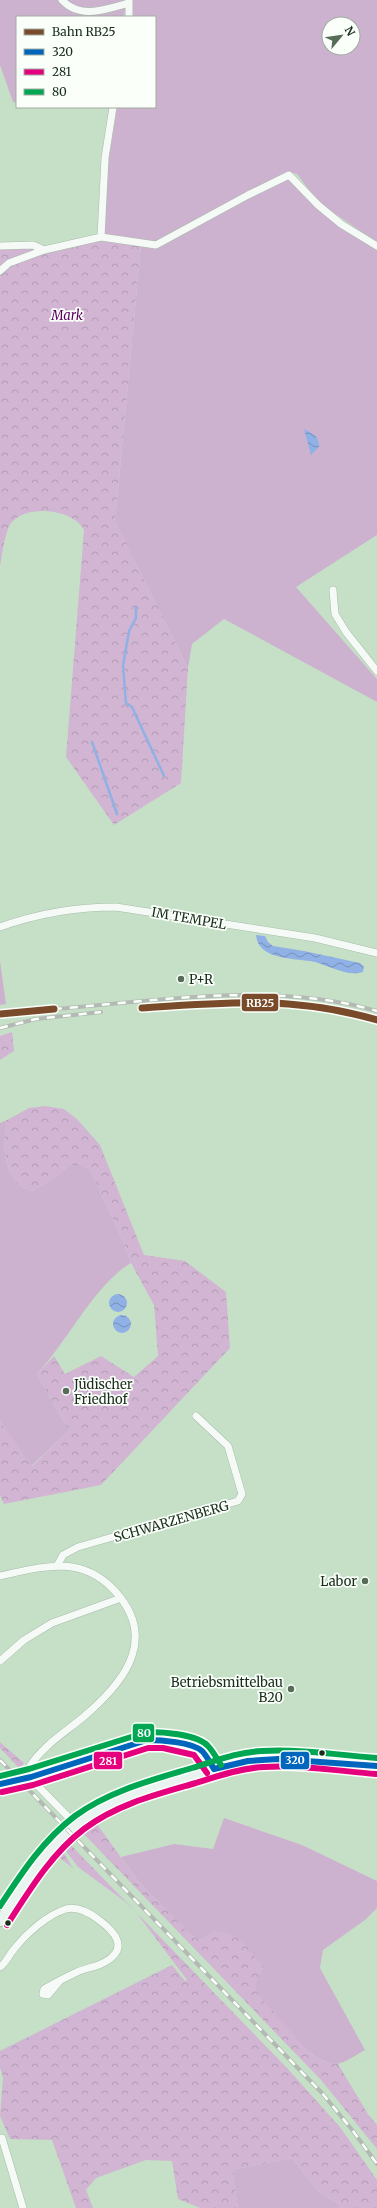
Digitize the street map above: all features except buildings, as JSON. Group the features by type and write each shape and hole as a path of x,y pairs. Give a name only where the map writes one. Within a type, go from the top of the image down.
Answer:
{"main road":[{"path":"0,1921 45,1857 76,1825 89,1815 118,1799 214,1769 248,1761 278,1759 377,1766"}],"street":[{"path":"62,0 70,7 83,12 129,2 129,16"},
{"path":"101,237 105,158 113,108"},
{"path":"0,271 9,263 44,250 101,237 156,245 248,195 289,175 318,205 340,224 377,246"},
{"path":"0,246 33,245 44,250"},
{"path":"333,590 335,614 346,632 377,671"},
{"name":"IM TEMPEL","path":"0,926 66,909 116,907 315,938 377,953"},
{"name":"SCHWARZENBERG","path":"58,1564 63,1555 78,1547 238,1501 242,1494 230,1450 225,1442 196,1416"},
{"path":"0,1576 58,1564 77,1568 93,1574 109,1585 121,1598 132,1618 136,1644 130,1663 101,1701 33,1760 30,1766 31,1777 76,1825"},
{"path":"0,1661 24,1640 52,1623 121,1598"},
{"path":"0,1784 31,1777 147,1740 155,1739 198,1748 203,1752 214,1769"},
{"path":"0,1967 15,1947 36,1927 60,1911 77,1909 93,1916 112,1929 117,1937 118,1947 111,1958 104,1963 77,1972 58,1982"},
{"path":"2,2138 22,2208"}],"shaded area":[{"path":"0,0 59,0 77,13 88,15 126,5 124,16 16,16 16,103 13,102 0,65"},
{"path":"65,0 127,0 100,9 78,9"},
{"path":"133,0 377,0 377,242 319,203 297,174 288,172 156,243 102,236 109,157 117,108 156,108 156,16 131,16"},
{"path":"288,177 341,228 377,250 377,535 296,587 377,679 377,702 224,619 192,644 188,668 115,521 141,245 157,247"},
{"path":"0,961 6,1004 0,1005"},
{"path":"7,1120 5,1136 6,1161 18,1184 32,1191 52,1180 70,1165 81,1165 90,1170 123,1241 131,1263 118,1272 93,1299 37,1374 69,1431 31,1466 0,1421 0,1123"},
{"path":"224,1818 302,1845 377,1881 377,1908 365,1920 323,1950 320,1968 365,2050 337,2064 326,2062 315,2057 284,2027 259,1996 255,1988 256,1979 214,1932 200,1940 191,1935 138,1881 121,1857 174,1844 213,1849"},
{"path":"292,2158 319,2192 336,2202 341,2208 238,2208 232,2170"}],"green space":[{"name":"Mark","path":"101,238 141,245 115,520 188,668 181,783 114,825 66,757 84,530 79,523 71,517 61,513 39,511 19,516 12,522 7,530 0,567 0,247 29,247 42,252"},
{"path":"12,1032 14,1051 0,1060 0,1036"},
{"path":"45,1106 64,1109 77,1119 100,1145 144,1255 185,1261 226,1292 230,1348 101,1485 4,1504 0,1495 0,1421 32,1466 69,1431 37,1374 54,1356 65,1374 101,1356 134,1377 158,1356 154,1305 131,1263 123,1241 90,1170 81,1165 70,1165 52,1180 32,1191 18,1184 9,1170 5,1154 7,1120 29,1108"},
{"path":"0,1742 24,1763 20,1769 0,1748"},
{"path":"94,1820 138,1881 191,1935 200,1940 214,1932 222,1932 236,1937 247,1947 262,1965 263,1969 256,1982 256,1989 259,1996 311,2054 324,2062 338,2064 368,2114 377,2125 377,2149 321,2080 80,1830"},
{"path":"68,1842 134,1911 123,1900 78,1867 63,1847"},
{"path":"61,1849 73,1868 56,1855"},
{"path":"137,1913 287,2068 340,2127 377,2180 377,2208 341,2208 336,2202 319,2192 292,2158 232,2170 238,2208 200,2208 178,2199 172,2161 146,2160 96,2178 86,2190 93,2208 76,2208 52,2140 10,2139 0,2116 3,2077 0,2068 0,2051 172,1965 185,1981 187,1980"}],"water":[{"path":"304,429 313,434 318,440 319,447 311,455"},
{"path":"256,935 265,936 268,942 273,946 360,963 364,967 363,972 345,972 315,962 289,959 271,954 264,950 258,943"},
{"path":"118,1294 124,1297 127,1303 124,1309 118,1312 112,1309 109,1303 112,1297"},
{"path":"122,1315 128,1318 131,1324 128,1330 122,1333 116,1330 113,1324 116,1318"}],"waterway":[{"path":"136,607 136,618 129,631 123,666 126,703 132,707 164,776"},
{"path":"92,742 117,814"}],"railway":[{"path":"54,1009 175,998 257,995 298,997 338,1002 377,1011"},
{"path":"0,1028 36,1019 101,1012"},
{"path":"0,1760 322,2093 353,2131 377,2164"}],"rail line":[{"name":"RB25","path":"142,1008 232,1003 289,1004 347,1012 377,1020"},
{"name":"RB25","path":"0,1014 54,1009"}],"transit line":[{"name":"80","path":"0,1776 29,1769 147,1732 170,1733 188,1736 203,1742 208,1746 221,1765"},
{"name":"320","path":"0,1784 31,1777 147,1740 160,1740 191,1745 204,1753 214,1769"},
{"name":"281","path":"2,1792 33,1785 148,1748 163,1748 194,1755 207,1773"},
{"name":"80","path":"0,1906 33,1858 63,1825 88,1807 131,1787 244,1753 262,1751 306,1752 377,1758"},
{"name":"320","path":"214,1769 248,1761 278,1759 377,1766"},
{"name":"281","path":"7,1925 41,1874 61,1850 84,1829 97,1820 124,1806 221,1775 255,1768 306,1768 376,1774"}],"place":[{"name":"P+R","path":"181,979"},
{"name":"Jüdischer Friedhof","path":"66,1391"},
{"name":"Labor","path":"365,1581"},
{"name":"Betriebsmittelbau B20","path":"291,1689"}]}
